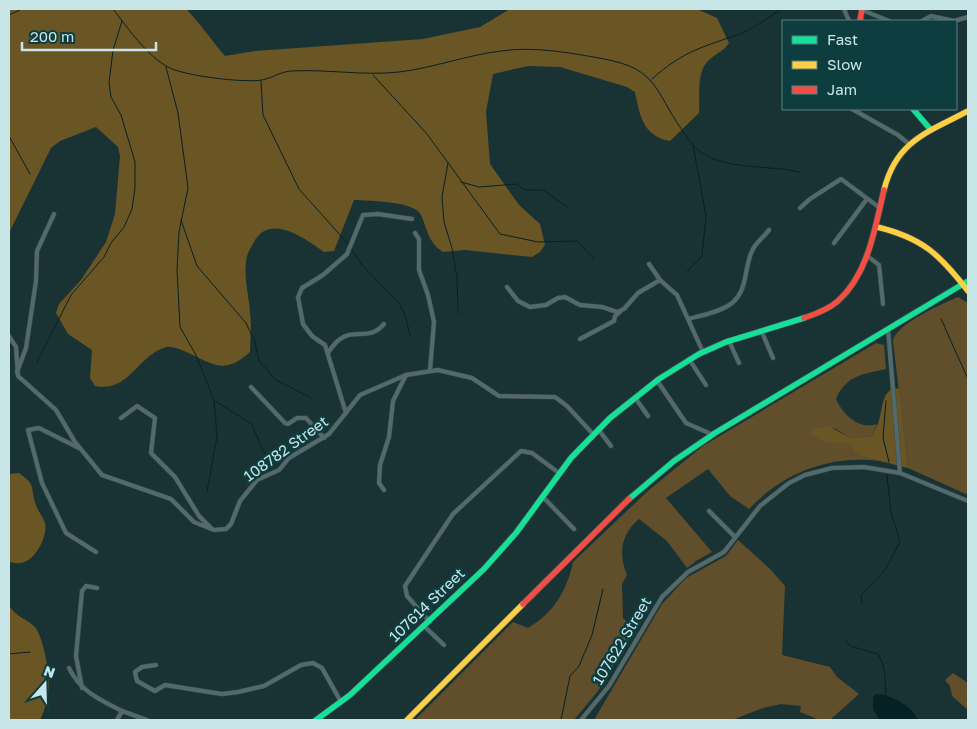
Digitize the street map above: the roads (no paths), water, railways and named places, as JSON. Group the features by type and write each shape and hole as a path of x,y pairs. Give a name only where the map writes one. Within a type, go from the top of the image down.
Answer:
{"street":[{"path":"862,9 887,20"},
{"path":"924,20 931,16 949,20"},
{"path":"854,110 898,135 909,144"},
{"path":"914,110 931,130"},
{"name":"107614 Street","path":"316,720 341,702 425,627 509,542 559,473 595,431 658,382 703,352 761,330 821,312 832,306 847,288 866,255 877,227 889,173 909,144 968,111"},
{"path":"800,208 839,180 845,181 880,208"},
{"path":"834,243 867,199"},
{"path":"17,372 26,348 36,281 37,252 54,214"},
{"path":"346,414 324,344 312,336 302,323 298,302 300,291 340,262 347,254 363,215 378,214 412,219"},
{"path":"877,227 908,234 926,243 966,283 968,291"},
{"path":"689,320 723,308 734,301 746,281 745,270 752,249 769,230"},
{"path":"415,234 419,239 419,270 428,295 434,322 430,370"},
{"path":"866,255 879,265 883,304"},
{"path":"650,264 660,280 677,295 703,352"},
{"path":"580,339 614,322 615,316 638,293 660,280"},
{"path":"407,720 636,492 672,462 711,434 966,283"},
{"path":"507,287 518,301 530,307 546,305 558,298 565,297 580,305 602,307 617,312 622,311"},
{"path":"328,353 340,338 350,334 376,332 384,324"},
{"path":"888,329 900,473"},
{"path":"761,330 773,358"},
{"path":"9,336 16,347 17,372 23,381 56,410 80,449 104,476 171,499 194,522 214,530"},
{"path":"729,341 739,363"},
{"path":"9,346 16,347"},
{"path":"689,360 706,385"},
{"name":"108782 Street","path":"214,530 226,529 231,524 240,501 257,480 279,470 289,458 324,438 366,392 406,375 430,370 472,378 499,396 555,397 595,431"},
{"path":"384,490 379,483 380,465 389,437 393,401 406,375"},
{"path":"658,382 686,423 711,434"},
{"path":"252,387 284,423 288,424 297,418 306,418 324,438"},
{"path":"636,399 648,416"},
{"path":"121,418 137,406 155,418 151,453 175,477 199,516 214,530"},
{"path":"80,449 39,428 28,430 42,483 66,533 96,552"},
{"path":"595,431 612,446"},
{"path":"430,622 407,596 405,586 453,514 521,451 532,452 559,473"},
{"name":"107622 Street","path":"581,720 609,686 662,597 688,572 724,552 769,497 805,475 832,468 854,466 900,473 968,501"},
{"path":"542,496 574,529"},
{"path":"709,511 735,537"},
{"path":"82,688 76,656 82,591 86,586 97,588"},
{"path":"425,627 444,645"},
{"path":"156,665 142,667 135,672 137,681 155,691 166,685 222,694 264,686 301,665 313,663 322,668 341,702"},
{"path":"69,668 75,680 82,688 122,711 147,720"},
{"path":"117,720 122,711"}],"water":[{"path":"876,694 888,696 901,702 911,710 918,720 879,720 873,709 873,697"}],"waterway":[{"path":"9,15 22,9"},
{"path":"113,9 145,49 168,67 200,76 229,80 262,80 292,71 399,72 476,55 527,49 553,51 622,63 645,75 653,83 688,139 702,153 736,165 799,172"},
{"path":"652,79 663,69 685,55 747,31 782,9"},
{"path":"37,362 71,295 104,257 111,243 124,227 132,209 135,188 135,162 121,115 111,97 109,83 113,50 122,21"},
{"path":"166,67 178,113 188,188 179,232 177,270 180,327 196,355 214,400 217,436 207,492"},
{"path":"373,75 427,134 500,234 538,242 577,241 594,259"},
{"path":"261,81 263,115 299,189 349,245"},
{"path":"9,136 30,174"},
{"path":"687,272 702,256 706,216 693,145"},
{"path":"448,163 442,197 444,222 452,248 457,278 458,313"},
{"path":"461,182 479,187 517,184 525,190 543,190 567,207"},
{"path":"181,220 197,266 246,323 255,342 259,361 276,380 311,398"},
{"path":"351,248 362,265 399,303 405,315 410,335"},
{"path":"941,319 945,327"},
{"path":"945,328 968,379"},
{"path":"215,401 252,424 262,449 271,462"},
{"path":"886,401 883,438 889,462"},
{"path":"862,603 861,595 885,570 900,542 891,512 887,475"},
{"path":"561,720 570,676 579,666 592,635 603,589"},
{"path":"845,639 850,646 878,654 884,669 886,696"},
{"path":"9,654 30,652"}]}
